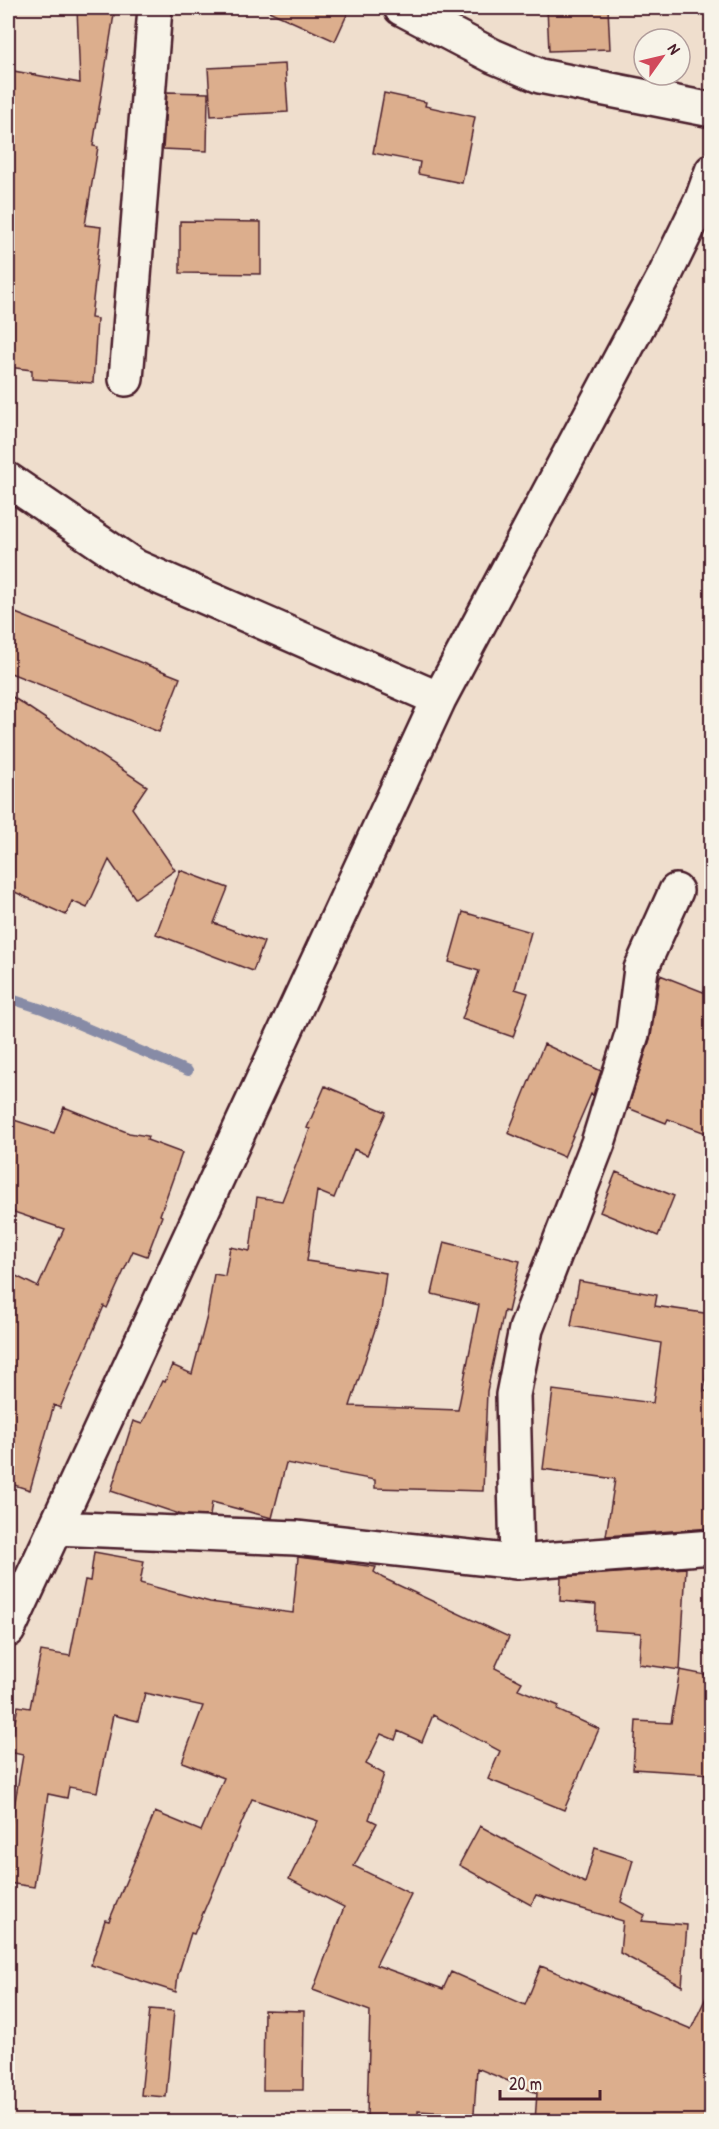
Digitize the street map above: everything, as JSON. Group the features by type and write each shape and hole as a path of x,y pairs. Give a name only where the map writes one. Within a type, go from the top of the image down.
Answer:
{"street":[{"path":"126,379 155,8"},
{"path":"401,8 493,56 540,76 711,110"},
{"path":"8,1630 439,699 664,277 702,199 711,171"},
{"path":"8,480 136,567 439,699"},
{"path":"516,1562 513,1395 526,1329 598,1143 633,1031 641,969 676,891"},
{"path":"55,1528 296,1538 516,1562 711,1547"}],"building":[{"path":"77,8 115,8 93,146 98,147 85,225 101,227 91,318 97,319 93,383 32,379 32,370 8,367 8,70 80,83"},
{"path":"262,8 350,8 335,41"},
{"path":"547,8 608,8 610,49 549,51"},
{"path":"285,64 288,112 211,116 208,68"},
{"path":"167,92 208,93 207,151 163,149"},
{"path":"384,93 426,102 425,106 475,117 462,183 418,174 420,162 373,153"},
{"path":"180,221 261,222 261,274 180,273"},
{"path":"8,610 180,678 159,732 8,672"},
{"path":"8,694 147,786 132,808 175,870 135,898 109,860 87,908 72,901 66,915 8,889"},
{"path":"180,870 228,888 214,923 264,942 253,971 156,934"},
{"path":"463,912 531,932 515,989 528,993 513,1037 462,1019 479,971 449,962"},
{"path":"660,975 711,995 711,1135 668,1119 666,1123 628,1108 651,1036"},
{"path":"544,1044 601,1071 593,1095 591,1094 564,1157 508,1133"},
{"path":"325,1086 386,1112 367,1155 354,1149 334,1198 317,1191 307,1261 386,1273 381,1311 350,1406 458,1410 479,1305 432,1294 444,1242 520,1261 508,1312 504,1311 487,1391 483,1491 375,1488 375,1480 286,1463 272,1518 212,1502 210,1516 182,1515 111,1491 133,1421 142,1424 172,1365 192,1374 207,1316 214,1274 225,1276 230,1247 250,1251 257,1197 282,1201 310,1129 307,1128"},
{"path":"64,1107 129,1133 148,1136 147,1140 182,1153 147,1256 133,1251 107,1308 104,1306 60,1408 54,1405 30,1490 8,1483 8,1272 38,1287 64,1229 8,1210 8,1118 54,1133"},
{"path":"616,1172 674,1196 658,1236 600,1212"},
{"path":"579,1281 657,1295 655,1306 711,1314 711,1335 704,1391 711,1392 711,1528 606,1536 615,1479 543,1469 553,1390 653,1403 661,1343 571,1326"},
{"path":"94,1552 144,1561 140,1583 210,1602 293,1613 298,1557 376,1567 374,1572 383,1578 509,1637 495,1668 522,1682 518,1689 559,1706 557,1710 599,1729 564,1810 488,1779 500,1751 433,1715 422,1742 398,1731 395,1740 381,1734 366,1764 384,1774 369,1819 377,1823 354,1866 411,1894 376,1965 443,1989 451,1972 525,2005 541,1966 691,2029 711,1987 709,2079 711,2080 711,2121 535,2121 537,2093 477,2068 474,2114 418,2111 418,2118 367,2116 370,2011 313,1990 344,1907 289,1879 318,1821 252,1799 194,1934 191,1933 178,1975 176,1992 91,1965 105,1920 109,1921 155,1812 201,1831 224,1778 182,1762 203,1706 145,1693 138,1721 113,1715 97,1792 69,1787 67,1798 48,1794 34,1887 8,1883 8,1831 10,1831 23,1755 9,1752 18,1706 30,1708 41,1651 70,1656 85,1580 90,1581"},
{"path":"686,1568 680,1670 639,1664 641,1633 595,1630 596,1604 560,1601 561,1577"},
{"path":"680,1670 711,1676 711,1774 633,1769 636,1721 671,1723"},
{"path":"480,1826 585,1883 595,1848 633,1860 621,1902 645,1915 642,1921 687,1925 682,1986 620,1953 623,1921 536,1895 531,1905 459,1865"},
{"path":"150,2009 174,2011 166,2097 141,2095"},
{"path":"264,2010 304,2011 303,2090 263,2090"}],"waterway":[{"path":"8,998 42,1009 188,1071"}]}
